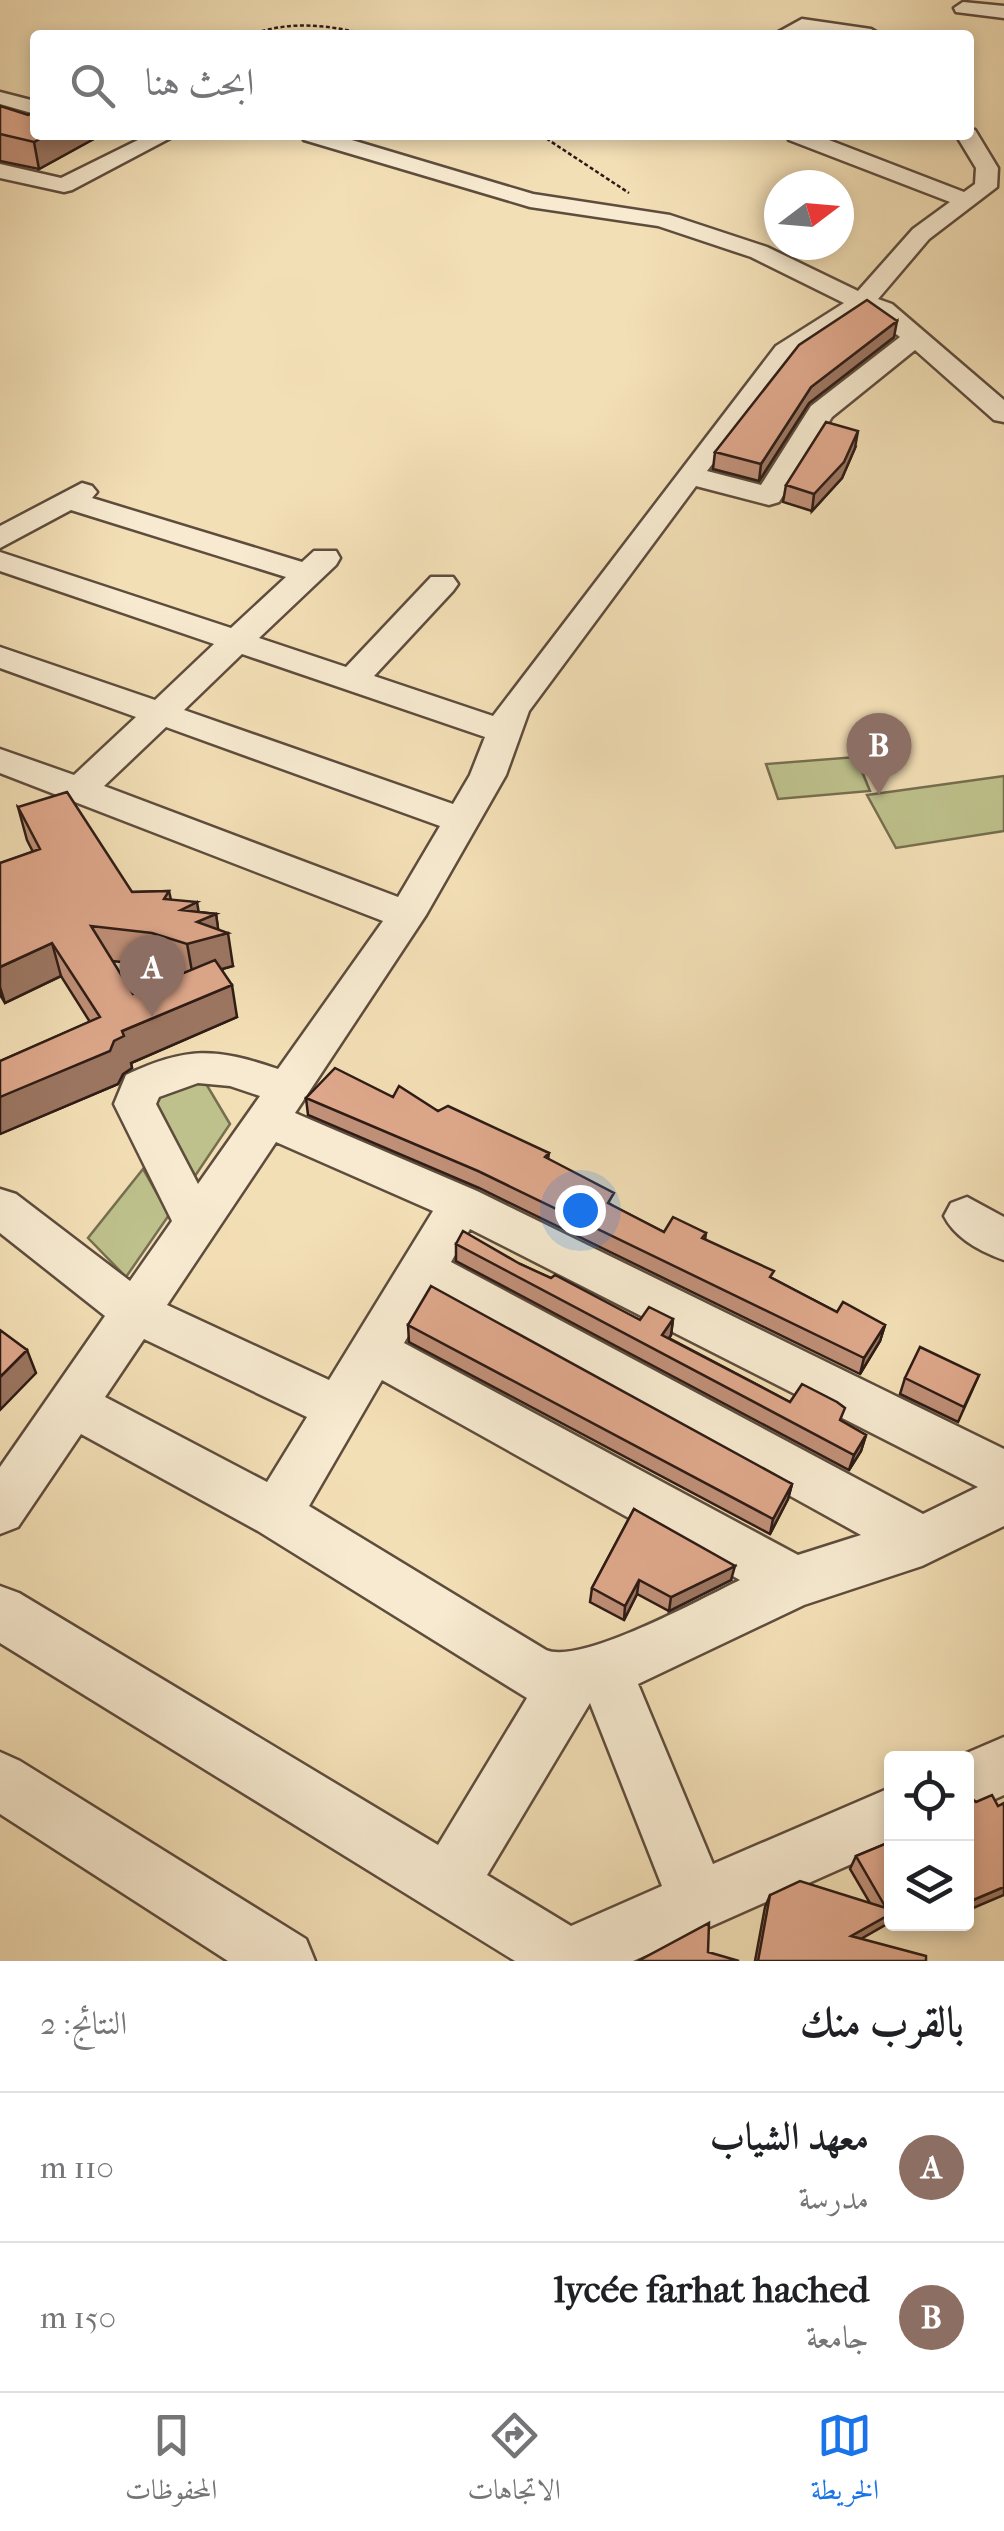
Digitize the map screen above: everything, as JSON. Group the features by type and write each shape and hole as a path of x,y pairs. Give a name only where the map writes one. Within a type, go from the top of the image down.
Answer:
{"street":[{"path":"962,11 1004,12"},
{"path":"793,30 802,26 832,30"},
{"path":"0,98 30,107"},
{"path":"0,170 53,186 64,185 154,140"},
{"path":"329,140 530,200 662,220 759,252 883,309 1004,414"},
{"path":"810,140 967,201"},
{"path":"0,1510 407,916 488,775 512,710 786,352 861,302 921,234 986,187 987,168 970,140"},
{"path":"689,475 769,496 821,412 916,337"},
{"path":"0,540 75,496 317,566 79,790"},
{"path":"0,561 502,731"},
{"path":"352,680 442,584"},
{"path":"0,657 462,820"},
{"path":"0,760 407,916"},
{"path":"196,1223 136,1104 141,1087 167,1073 192,1065 214,1064 276,1104 461,1204 1004,1474"},
{"path":"276,1514 461,1204"},
{"path":"0,1208 136,1312 339,1408"},
{"path":"967,1216 1004,1241"},
{"path":"422,1269 922,1541"},
{"path":"373,1351 795,1582"},
{"path":"74,1405 276,1514 549,1680 587,1677 795,1582 922,1541 1004,1500"},
{"path":"0,1612 564,1960 884,1819"},
{"path":"448,1885 587,1677"},
{"path":"587,1677 698,1900"},
{"path":"974,1779 1004,1766"},
{"path":"0,1781 284,1961"}],"path":[{"path":"263,30 303,21 346,30"},
{"path":"549,140 604,174 662,220"}],"green space":[{"path":"856,757 870,791 778,799 766,764"},
{"path":"1004,776 1004,831 896,848 867,795"},
{"path":"202,1077 230,1124 191,1182 152,1099"},
{"path":"143,1169 169,1215 126,1277 88,1238"}],"building":[{"path":"0,106 30,114 30,140 38,140 34,142 0,134"},
{"path":"867,300 897,321 811,387 761,464 715,452 799,345"},
{"path":"826,422 858,431 844,462 814,494 786,485"},
{"path":"67,792 132,892 169,891 164,899 197,902 181,910 216,914 197,922 228,933 187,944 152,933 91,926 133,994 215,960 232,985 122,1031 124,1036 114,1041 110,1051 0,1097 0,1061 100,1017 52,943 0,967 0,863 40,849 18,807"},
{"path":"335,1068 393,1097 399,1086 438,1111 448,1106 549,1153 545,1157 614,1193 608,1203 664,1232 673,1217 706,1233 702,1238 774,1271 770,1277 837,1312 843,1302 885,1325 864,1358 478,1171 306,1098"},
{"path":"463,1231 520,1264 551,1278 555,1275 640,1320 649,1307 673,1319 662,1335 790,1402 802,1384 845,1408 840,1420 866,1435 854,1455 456,1244"},
{"path":"431,1286 792,1484 773,1519 408,1325"},
{"path":"0,1330 27,1350 0,1377"},
{"path":"920,1347 979,1375 964,1407 905,1378"},
{"path":"634,1509 735,1566 671,1597 639,1580 625,1606 592,1588"},
{"path":"992,1795 998,1806 1004,1803 1004,1887 974,1900 974,1800"},
{"path":"884,1844 884,1905 856,1856"},
{"path":"800,1881 884,1907 884,1917 851,1936 926,1956 926,1961 758,1961 770,1895"},
{"path":"709,1923 708,1952 739,1961 638,1961"}],"place":[{"name":"lycée farhat hached","path":"879,795"},
{"name":"معهد الشياب","path":"152,1017"}]}
